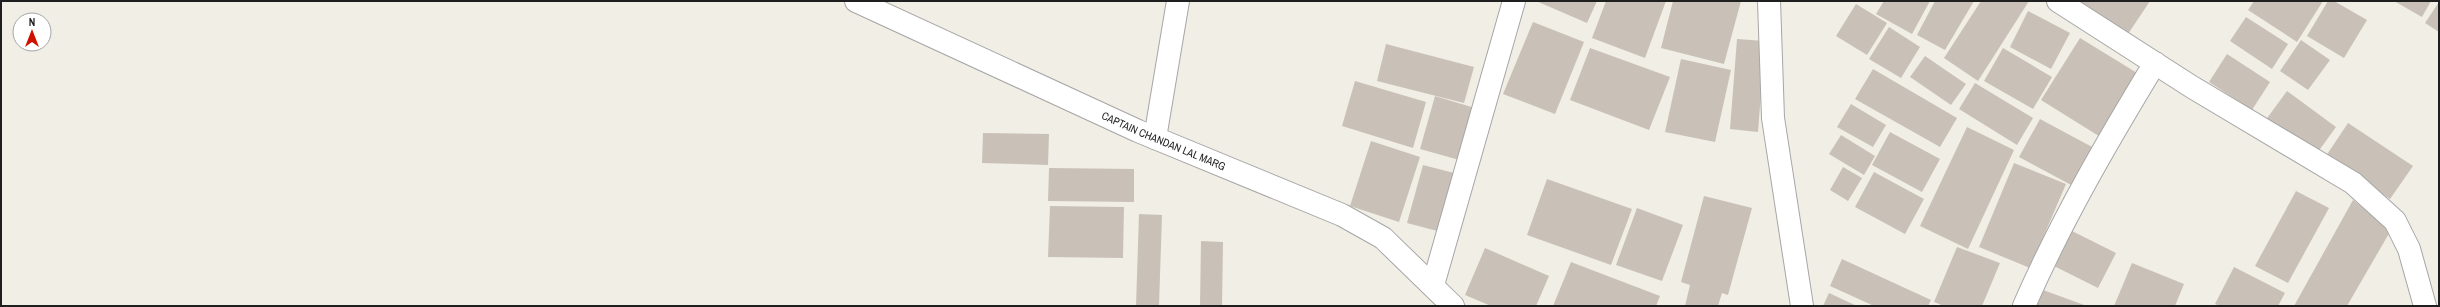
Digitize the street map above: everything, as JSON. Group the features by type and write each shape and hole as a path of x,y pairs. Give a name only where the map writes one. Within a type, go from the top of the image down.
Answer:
{"street":[{"name":"CAPTAIN CHANDAN LAL MARG","path":"856,1 1155,138 1342,215 1383,238 1453,306"},
{"path":"1155,138 1178,1"},
{"path":"1433,285 1514,1"},
{"path":"1769,1 1773,118 1802,306"},
{"path":"2058,1 2155,63 2353,183 2395,221 2409,248 2425,306"},
{"path":"2024,306 2058,233 2103,150 2155,63"}],"building":[{"path":"1536,1 1597,1 1587,23"},
{"path":"1606,1 1666,1 1645,58 1592,38"},
{"path":"1673,1 1741,1 1724,64 1661,48"},
{"path":"1884,1 1930,1 1912,34 1876,14"},
{"path":"1935,1 1974,1 1945,50 1917,35"},
{"path":"1981,1 2029,1 1978,81 1944,58"},
{"path":"2077,1 2150,1 2128,34"},
{"path":"2254,1 2323,1 2297,42 2248,10"},
{"path":"2328,1 2334,1 2367,20 2344,58 2307,36"},
{"path":"2394,1 2431,1 2422,17"},
{"path":"2439,2 2439,32 2425,23"},
{"path":"1856,4 1887,23 1867,55 1836,36"},
{"path":"2028,11 2070,33 2051,69 2010,47"},
{"path":"2246,17 2288,44 2272,69 2230,41"},
{"path":"1533,22 1584,42 1555,114 1503,94"},
{"path":"1889,27 1920,47 1901,78 1869,59"},
{"path":"2080,38 2142,76 2102,138 2041,100"},
{"path":"1737,39 1765,41 1758,132 1730,129"},
{"path":"2301,40 2330,60 2308,90 2280,71"},
{"path":"1386,44 1474,67 1464,103 1377,81"},
{"path":"1590,48 1670,77 1649,130 1570,100"},
{"path":"2003,48 2052,77 2033,109 1984,81"},
{"path":"2227,54 2270,82 2252,110 2209,82"},
{"path":"1925,56 1966,84 1951,105 1910,77"},
{"path":"1681,59 1731,70 1715,142 1665,132"},
{"path":"1873,69 1957,118 1940,147 1855,99"},
{"path":"1355,81 1426,102 1413,148 1342,126"},
{"path":"1975,83 2033,118 2017,145 1959,109"},
{"path":"2287,91 2336,127 2315,156 2265,121"},
{"path":"1435,96 1478,109 1463,161 1420,149"},
{"path":"1851,104 1886,125 1873,147 1837,127"},
{"path":"2040,119 2094,148 2073,186 2019,157"},
{"path":"2348,123 2413,166 2390,199 2326,156"},
{"path":"1967,127 2014,150 1968,249 1920,226"},
{"path":"1890,132 1940,159 1922,192 1872,165"},
{"path":"983,133 1049,134 1048,165 982,163"},
{"path":"1841,135 1875,156 1864,175 1829,154"},
{"path":"1371,141 1420,157 1399,222 1350,206"},
{"path":"2014,163 2066,184 2030,268 1979,247"},
{"path":"1423,165 1458,174 1441,232 1407,223"},
{"path":"1843,167 1862,178 1848,201 1830,190"},
{"path":"1049,168 1134,169 1134,202 1048,201"},
{"path":"1874,172 1924,199 1905,234 1855,207"},
{"path":"1547,179 1632,209 1611,265 1527,235"},
{"path":"2296,191 2329,208 2288,283 2255,266"},
{"path":"1704,196 1752,208 1728,295 1722,293 1718,306 1685,306 1690,285 1681,282"},
{"path":"2353,200 2391,230 2347,306 2294,306"},
{"path":"1050,206 1124,207 1123,258 1048,257"},
{"path":"1637,208 1683,225 1662,281 1616,265"},
{"path":"1139,214 1162,215 1159,306 1136,306"},
{"path":"2068,229 2116,253 2098,288 2050,264"},
{"path":"1201,241 1223,242 1222,306 1200,306"},
{"path":"1957,247 2000,263 1982,306 1944,306 1934,302"},
{"path":"1485,248 1549,276 1536,306 1491,306 1465,295"},
{"path":"1842,259 1931,300 1928,306 1874,306 1830,286"},
{"path":"1571,262 1660,296 1656,306 1553,306"},
{"path":"2132,263 2184,284 2175,306 2114,306"},
{"path":"2234,267 2285,293 2278,306 2220,306 2215,304"},
{"path":"2043,290 2087,306 2037,306"},
{"path":"1829,293 1857,306 1823,306"}]}
